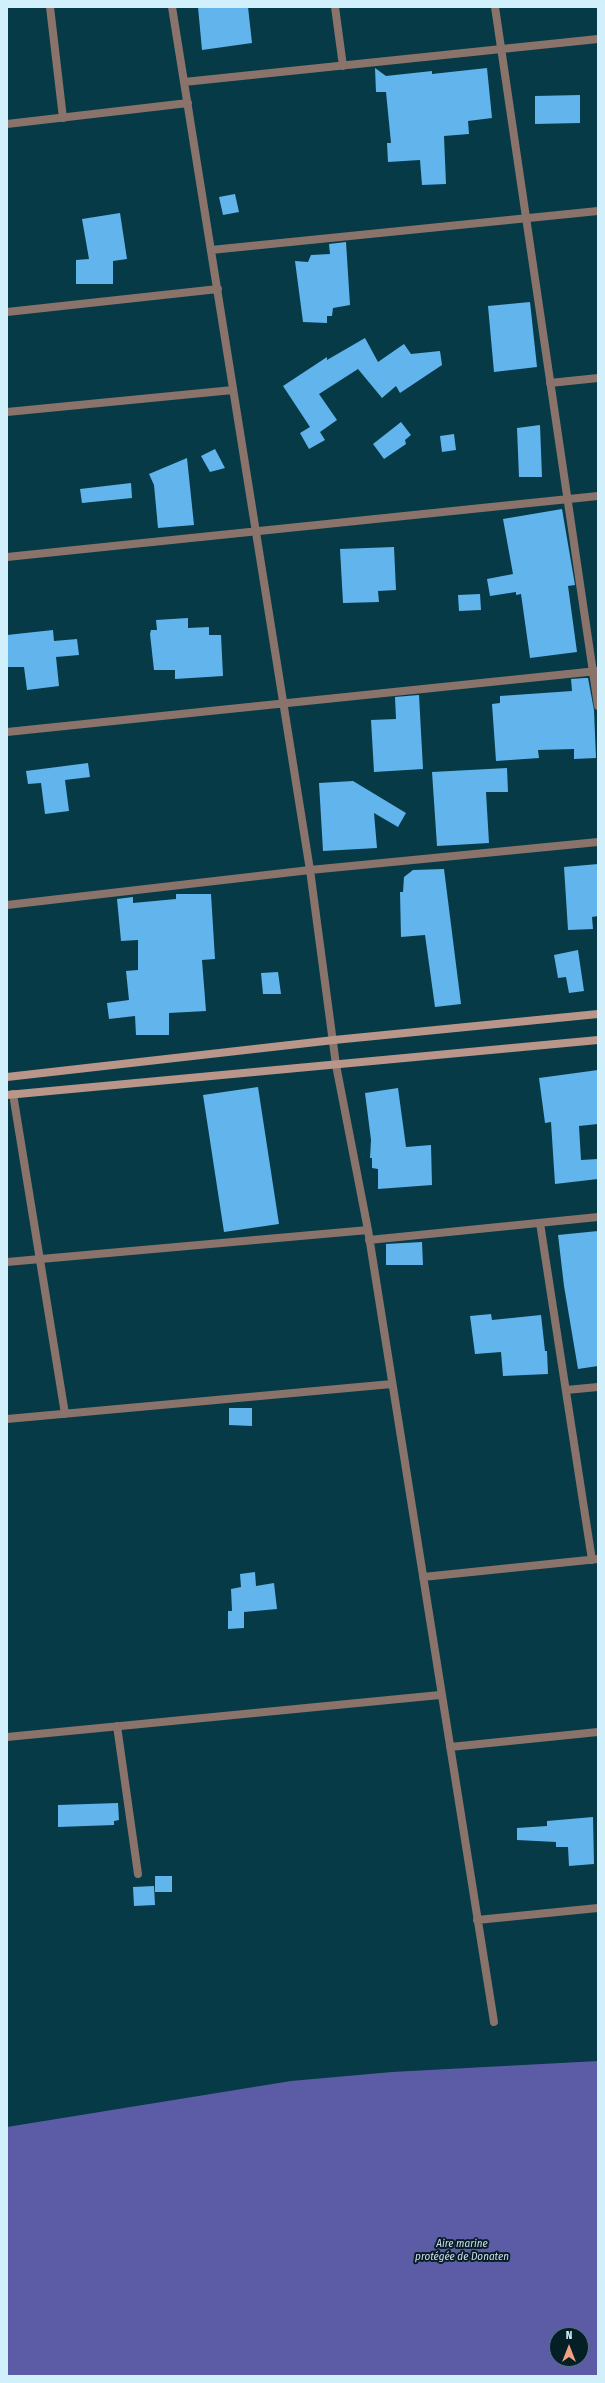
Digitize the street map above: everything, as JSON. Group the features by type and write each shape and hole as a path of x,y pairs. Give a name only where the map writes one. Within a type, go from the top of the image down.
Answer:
{"street":[{"path":"50,7 64,118"},
{"path":"172,7 310,870 334,1040 336,1065 368,1230 423,1577 440,1695 450,1747 494,2022"},
{"path":"335,7 343,66"},
{"path":"495,7 550,383 595,671 598,706"},
{"path":"184,82 598,39"},
{"path":"7,124 188,103"},
{"path":"211,250 598,211"},
{"path":"7,312 218,289"},
{"path":"550,383 598,378"},
{"path":"7,412 233,390"},
{"path":"7,557 256,530 598,496"},
{"path":"7,732 595,671"},
{"path":"7,905 310,870 598,842"},
{"path":"7,1077 334,1040 598,1014"},
{"path":"65,1414 40,1260 10,1094 598,1040"},
{"path":"369,1240 598,1217"},
{"path":"423,1577 595,1560 566,1390 540,1223"},
{"path":"7,1262 368,1230"},
{"path":"7,1419 392,1384"},
{"path":"566,1390 598,1387"},
{"path":"7,1737 440,1695"},
{"path":"117,1726 138,1874"},
{"path":"450,1747 598,1732"},
{"path":"477,1920 598,1908"}],"water":[{"name":"Aire marine protégée de Donaten","path":"598,2061 598,2376 7,2376 7,2127 291,2081 392,2072"}],"building":[{"path":"198,7 248,7 252,43 202,50"},
{"path":"375,68 386,76 432,71 432,74 487,68 492,118 468,121 469,134 444,136 446,184 422,185 420,160 388,162 387,143 391,143 386,92 376,92"},
{"path":"580,95 580,123 535,124 535,96"},
{"path":"235,194 239,212 223,215 219,197"},
{"path":"120,213 127,259 113,261 113,284 76,284 76,260 89,259 82,219"},
{"path":"346,242 350,305 333,308 332,316 327,316 327,323 303,322 295,261 308,262 311,255 330,254 329,244"},
{"path":"530,302 537,367 494,372 488,306"},
{"path":"365,338 378,362 404,344 411,354 440,351 442,365 400,393 396,386 382,398 358,369 319,394 337,420 320,432 325,440 309,449 300,433 310,427 283,386 327,357 327,360"},
{"path":"401,422 411,435 405,440 406,444 384,459 373,444"},
{"path":"540,425 542,477 519,477 517,428"},
{"path":"454,434 456,450 442,452 440,436"},
{"path":"215,449 225,468 210,472 201,456"},
{"path":"187,458 194,525 158,528 154,485 149,474"},
{"path":"131,483 132,498 82,503 80,489"},
{"path":"562,509 575,585 568,586 577,652 530,658 521,594 516,595 516,592 490,596 487,579 513,574 503,519"},
{"path":"394,547 396,590 378,591 379,602 343,603 340,549"},
{"path":"480,594 481,610 459,611 458,595"},
{"path":"188,618 188,628 209,627 209,635 221,635 223,676 175,679 175,670 154,670 150,634 151,630 157,630 156,620"},
{"path":"53,630 54,641 77,639 79,655 56,657 59,686 27,690 24,667 7,667 7,635"},
{"path":"588,678 594,710 596,758 574,759 574,749 538,750 539,758 496,761 492,704 500,703 500,696 572,691 571,679"},
{"path":"419,695 423,769 374,772 371,720 396,719 395,697"},
{"path":"88,763 90,777 65,780 69,811 45,814 41,783 28,784 26,771"},
{"path":"507,768 508,792 486,792 489,843 437,846 432,772"},
{"path":"353,781 406,813 398,827 374,813 377,848 323,851 319,783"},
{"path":"598,864 598,916 592,917 593,929 568,930 564,867"},
{"path":"444,869 461,1004 435,1007 425,935 401,937 400,892 403,892 404,877 413,870"},
{"path":"176,894 211,894 215,959 202,960 206,1011 169,1013 169,1035 136,1035 135,1016 109,1019 107,1003 129,1000 126,971 138,970 138,940 121,941 117,899 133,897 133,903 176,899"},
{"path":"578,950 584,991 569,993 566,977 558,978 554,955"},
{"path":"278,972 281,994 263,994 261,973"},
{"path":"598,1070 598,1124 579,1126 581,1160 598,1159 598,1179 555,1184 551,1122 545,1123 539,1078"},
{"path":"258,1087 279,1224 224,1232 203,1095"},
{"path":"398,1088 406,1147 431,1145 432,1185 378,1189 378,1169 372,1168 372,1158 370,1158 371,1140 365,1093"},
{"path":"598,1231 598,1366 578,1369 564,1286 558,1235"},
{"path":"422,1242 423,1265 386,1265 386,1244"},
{"path":"491,1314 492,1320 541,1315 545,1351 547,1351 548,1374 503,1376 501,1352 475,1354 470,1316"},
{"path":"229,1408 252,1408 252,1426 229,1425"},
{"path":"255,1572 256,1586 274,1583 277,1609 244,1612 244,1628 228,1629 228,1611 232,1611 231,1589 241,1587 240,1574"},
{"path":"118,1803 119,1820 114,1821 114,1825 58,1827 58,1805"},
{"path":"593,1817 594,1864 569,1866 568,1847 556,1847 556,1842 517,1840 517,1828 547,1826 547,1821"},
{"path":"155,1876 172,1876 172,1892 155,1892"},
{"path":"154,1886 155,1905 134,1906 133,1887"}]}
